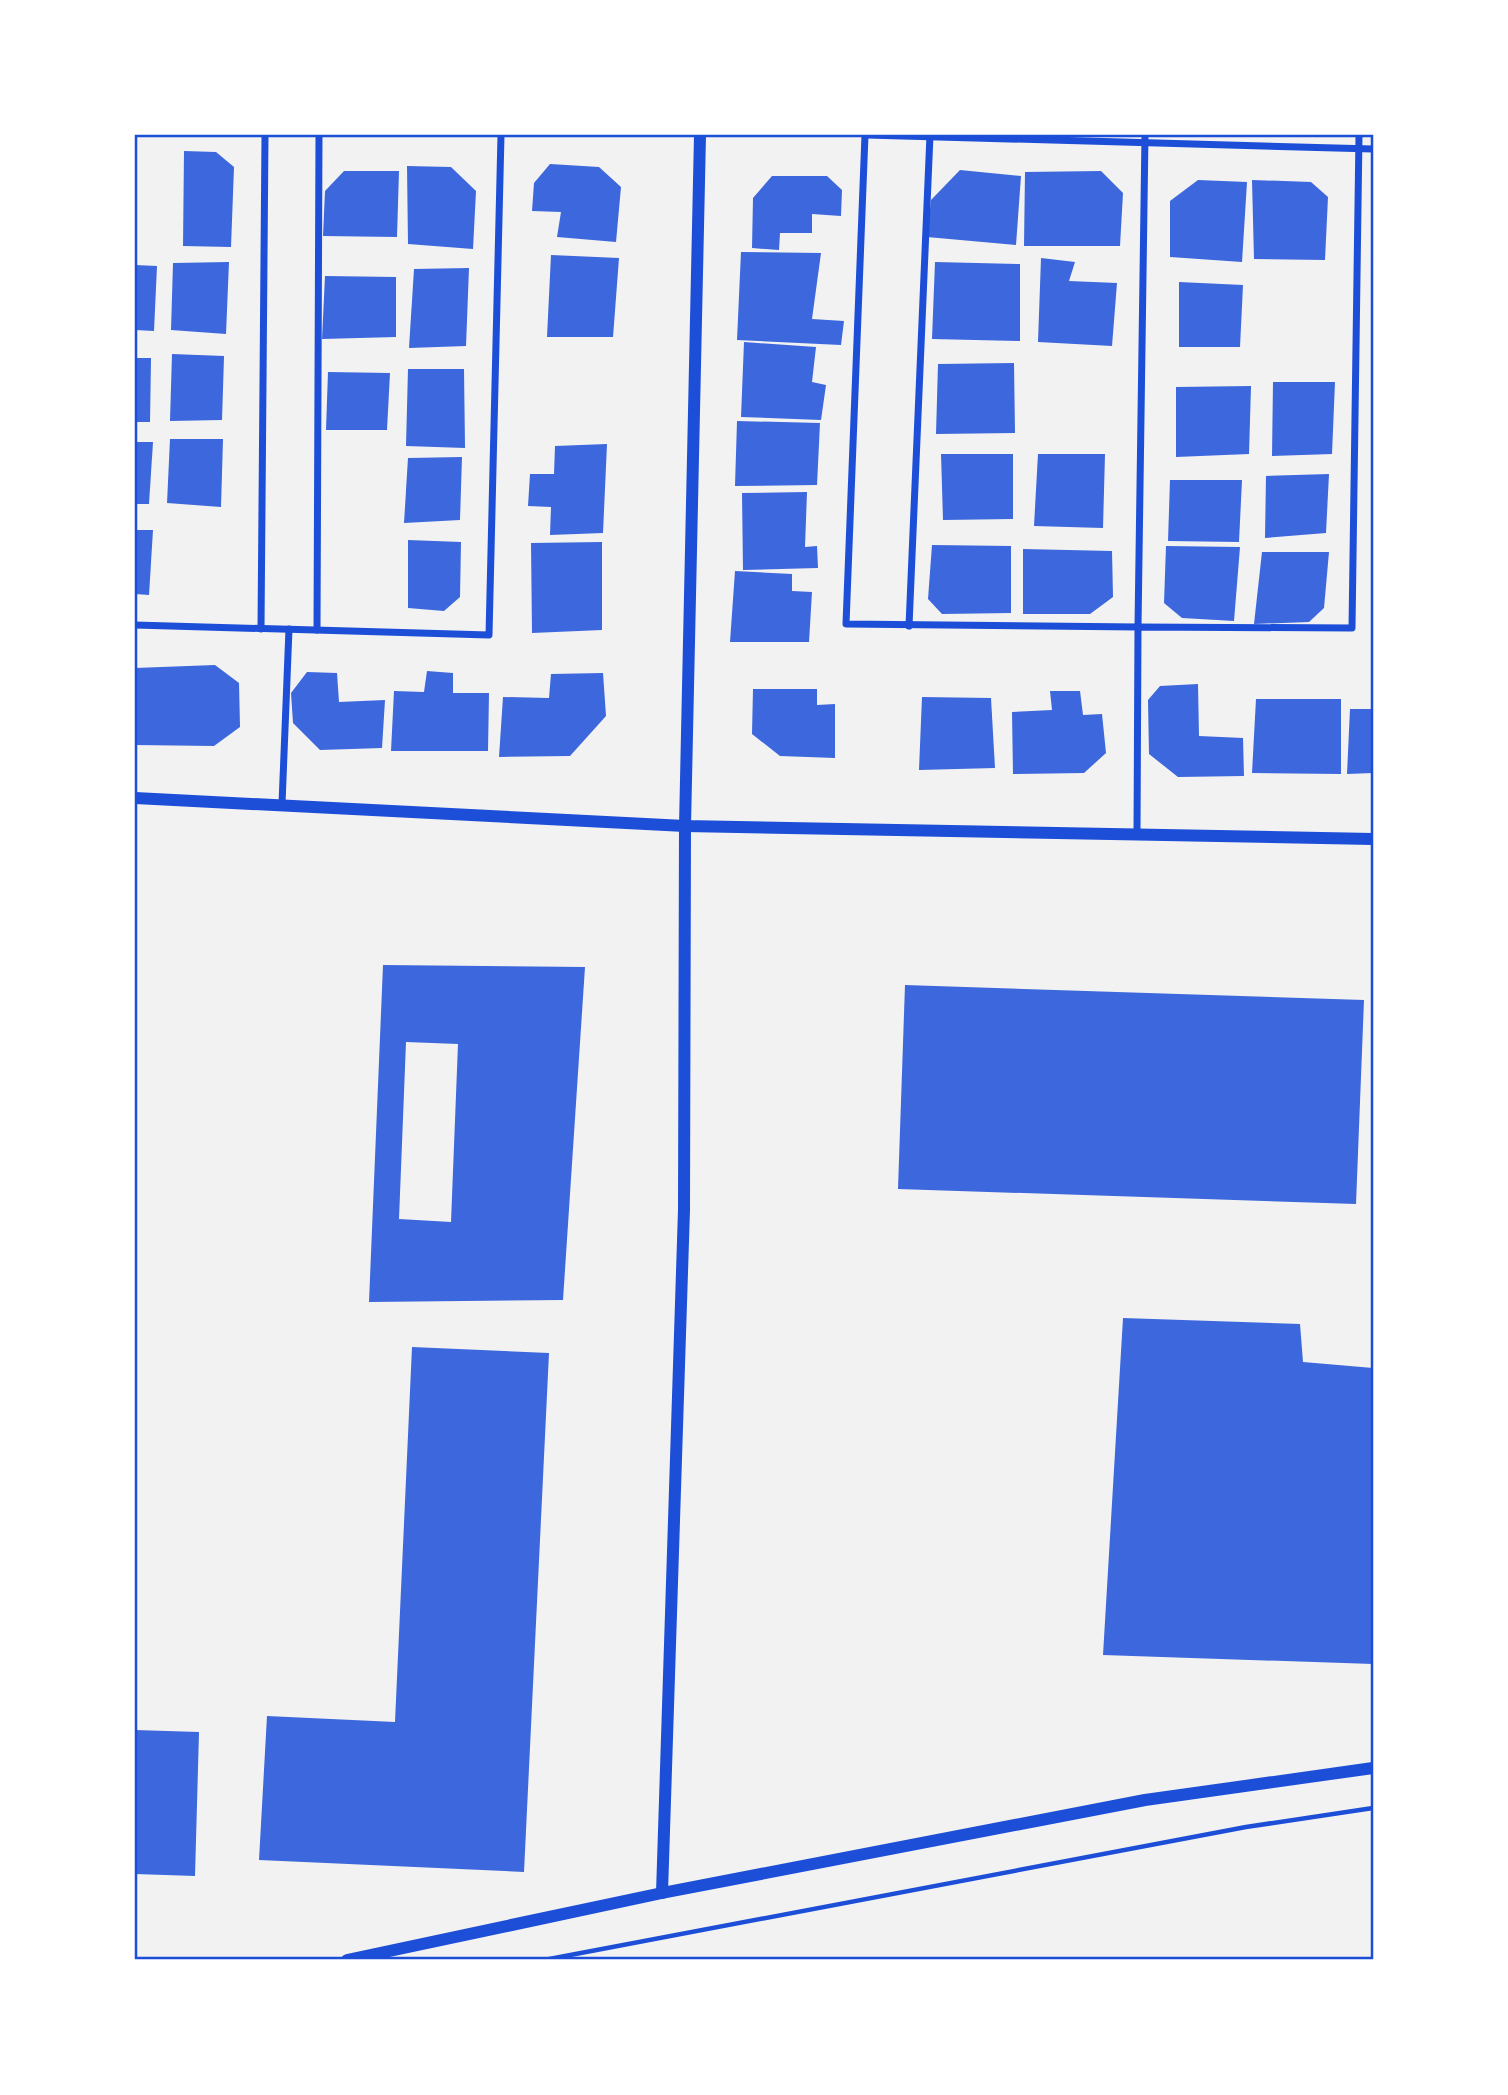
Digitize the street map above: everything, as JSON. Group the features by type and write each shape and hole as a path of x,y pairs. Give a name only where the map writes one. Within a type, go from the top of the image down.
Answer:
{"street":[{"path":"261,628 265,135"},
{"path":"317,630 319,135"},
{"path":"135,625 489,635 501,135"},
{"path":"662,1893 684,1210 685,826 700,135"},
{"path":"1359,135 1358,149 1352,628 846,624 866,135 1145,138 1358,149 1373,149"},
{"path":"909,626 930,135"},
{"path":"1137,835 1145,138"},
{"path":"282,804 289,629"},
{"path":"135,798 685,826 1373,839"},
{"path":"347,1960 662,1893 1144,1800 1373,1768"}],"path":[{"path":"544,1960 1246,1826 1373,1808"}],"building":[{"path":"184,151 216,152 234,167 231,247 183,246"},
{"path":"550,164 599,167 621,187 616,242 557,237 561,212 532,211 534,183"},
{"path":"407,166 451,167 476,191 473,249 408,244"},
{"path":"960,170 1021,176 1016,245 927,237 931,200"},
{"path":"344,171 399,171 397,237 323,236 325,191"},
{"path":"1101,171 1123,193 1120,246 1024,246 1025,172"},
{"path":"772,176 827,176 842,190 841,216 812,214 812,233 780,233 779,250 752,248 753,198"},
{"path":"1198,180 1247,182 1242,262 1170,257 1170,201"},
{"path":"1252,180 1311,182 1328,197 1325,260 1254,259"},
{"path":"741,252 821,253 812,319 844,321 841,345 737,340"},
{"path":"551,255 619,258 613,337 547,337"},
{"path":"1041,258 1075,262 1069,281 1117,283 1112,346 1038,342"},
{"path":"229,262 226,334 171,330 173,263"},
{"path":"935,262 1020,264 1020,341 932,339"},
{"path":"135,265 157,266 154,331 135,330"},
{"path":"469,268 466,346 409,348 414,269"},
{"path":"325,276 396,277 396,337 322,339"},
{"path":"1179,282 1243,285 1240,347 1179,347"},
{"path":"744,342 816,347 812,382 826,385 821,420 741,417"},
{"path":"172,354 224,356 222,420 170,421"},
{"path":"135,358 151,358 150,422 135,422"},
{"path":"1014,363 1015,433 936,434 938,364"},
{"path":"408,369 464,369 465,448 406,446"},
{"path":"328,372 390,373 387,430 326,430"},
{"path":"1273,382 1335,382 1332,454 1272,456"},
{"path":"1251,386 1249,454 1176,457 1176,387"},
{"path":"737,421 820,423 817,485 735,486"},
{"path":"170,439 223,439 221,507 167,503"},
{"path":"135,442 153,442 149,504 135,504"},
{"path":"607,444 603,533 550,535 551,507 528,506 530,474 554,474 555,446"},
{"path":"941,454 1013,454 1013,519 943,520"},
{"path":"1038,454 1105,454 1103,528 1034,526"},
{"path":"462,457 460,520 404,523 408,458"},
{"path":"1329,474 1326,533 1265,538 1266,476"},
{"path":"1170,480 1242,480 1239,542 1168,541"},
{"path":"807,492 805,547 817,546 818,568 743,570 742,493"},
{"path":"135,530 153,530 149,595 135,594"},
{"path":"408,540 461,542 460,597 444,611 408,608"},
{"path":"602,542 602,630 532,633 531,543"},
{"path":"932,545 1011,546 1011,613 942,614 928,599"},
{"path":"1166,546 1240,547 1234,621 1182,618 1164,603"},
{"path":"1023,549 1112,551 1113,597 1090,614 1023,614"},
{"path":"1262,552 1329,552 1324,608 1309,622 1254,624"},
{"path":"735,571 792,574 792,591 812,592 809,642 730,642"},
{"path":"215,665 239,683 240,727 214,746 135,745 135,668"},
{"path":"427,671 453,673 453,693 489,693 488,751 391,751 394,691 424,692"},
{"path":"307,672 337,673 339,702 385,700 382,748 320,750 293,723 291,693"},
{"path":"603,673 606,716 570,756 499,757 503,697 549,698 551,674"},
{"path":"1198,684 1199,736 1243,738 1244,776 1178,777 1149,754 1148,700 1160,686"},
{"path":"753,689 817,689 817,705 835,704 835,758 780,756 752,734"},
{"path":"1050,691 1080,691 1083,715 1102,714 1106,753 1084,773 1013,774 1012,712 1052,710"},
{"path":"922,697 991,698 995,768 919,770"},
{"path":"1256,699 1341,699 1341,774 1252,773"},
{"path":"1350,709 1373,709 1373,773 1347,774"},
{"path":"383,965 585,967 563,1300 369,1302","holes":["406,1042 458,1044 451,1222 399,1219"]},
{"path":"905,985 1364,1000 1356,1204 898,1189"},
{"path":"1123,1318 1300,1324 1303,1362 1373,1368 1373,1664 1103,1655"},
{"path":"412,1347 549,1353 524,1872 259,1860 267,1716 395,1722"},
{"path":"135,1730 199,1732 195,1876 135,1874"}]}
